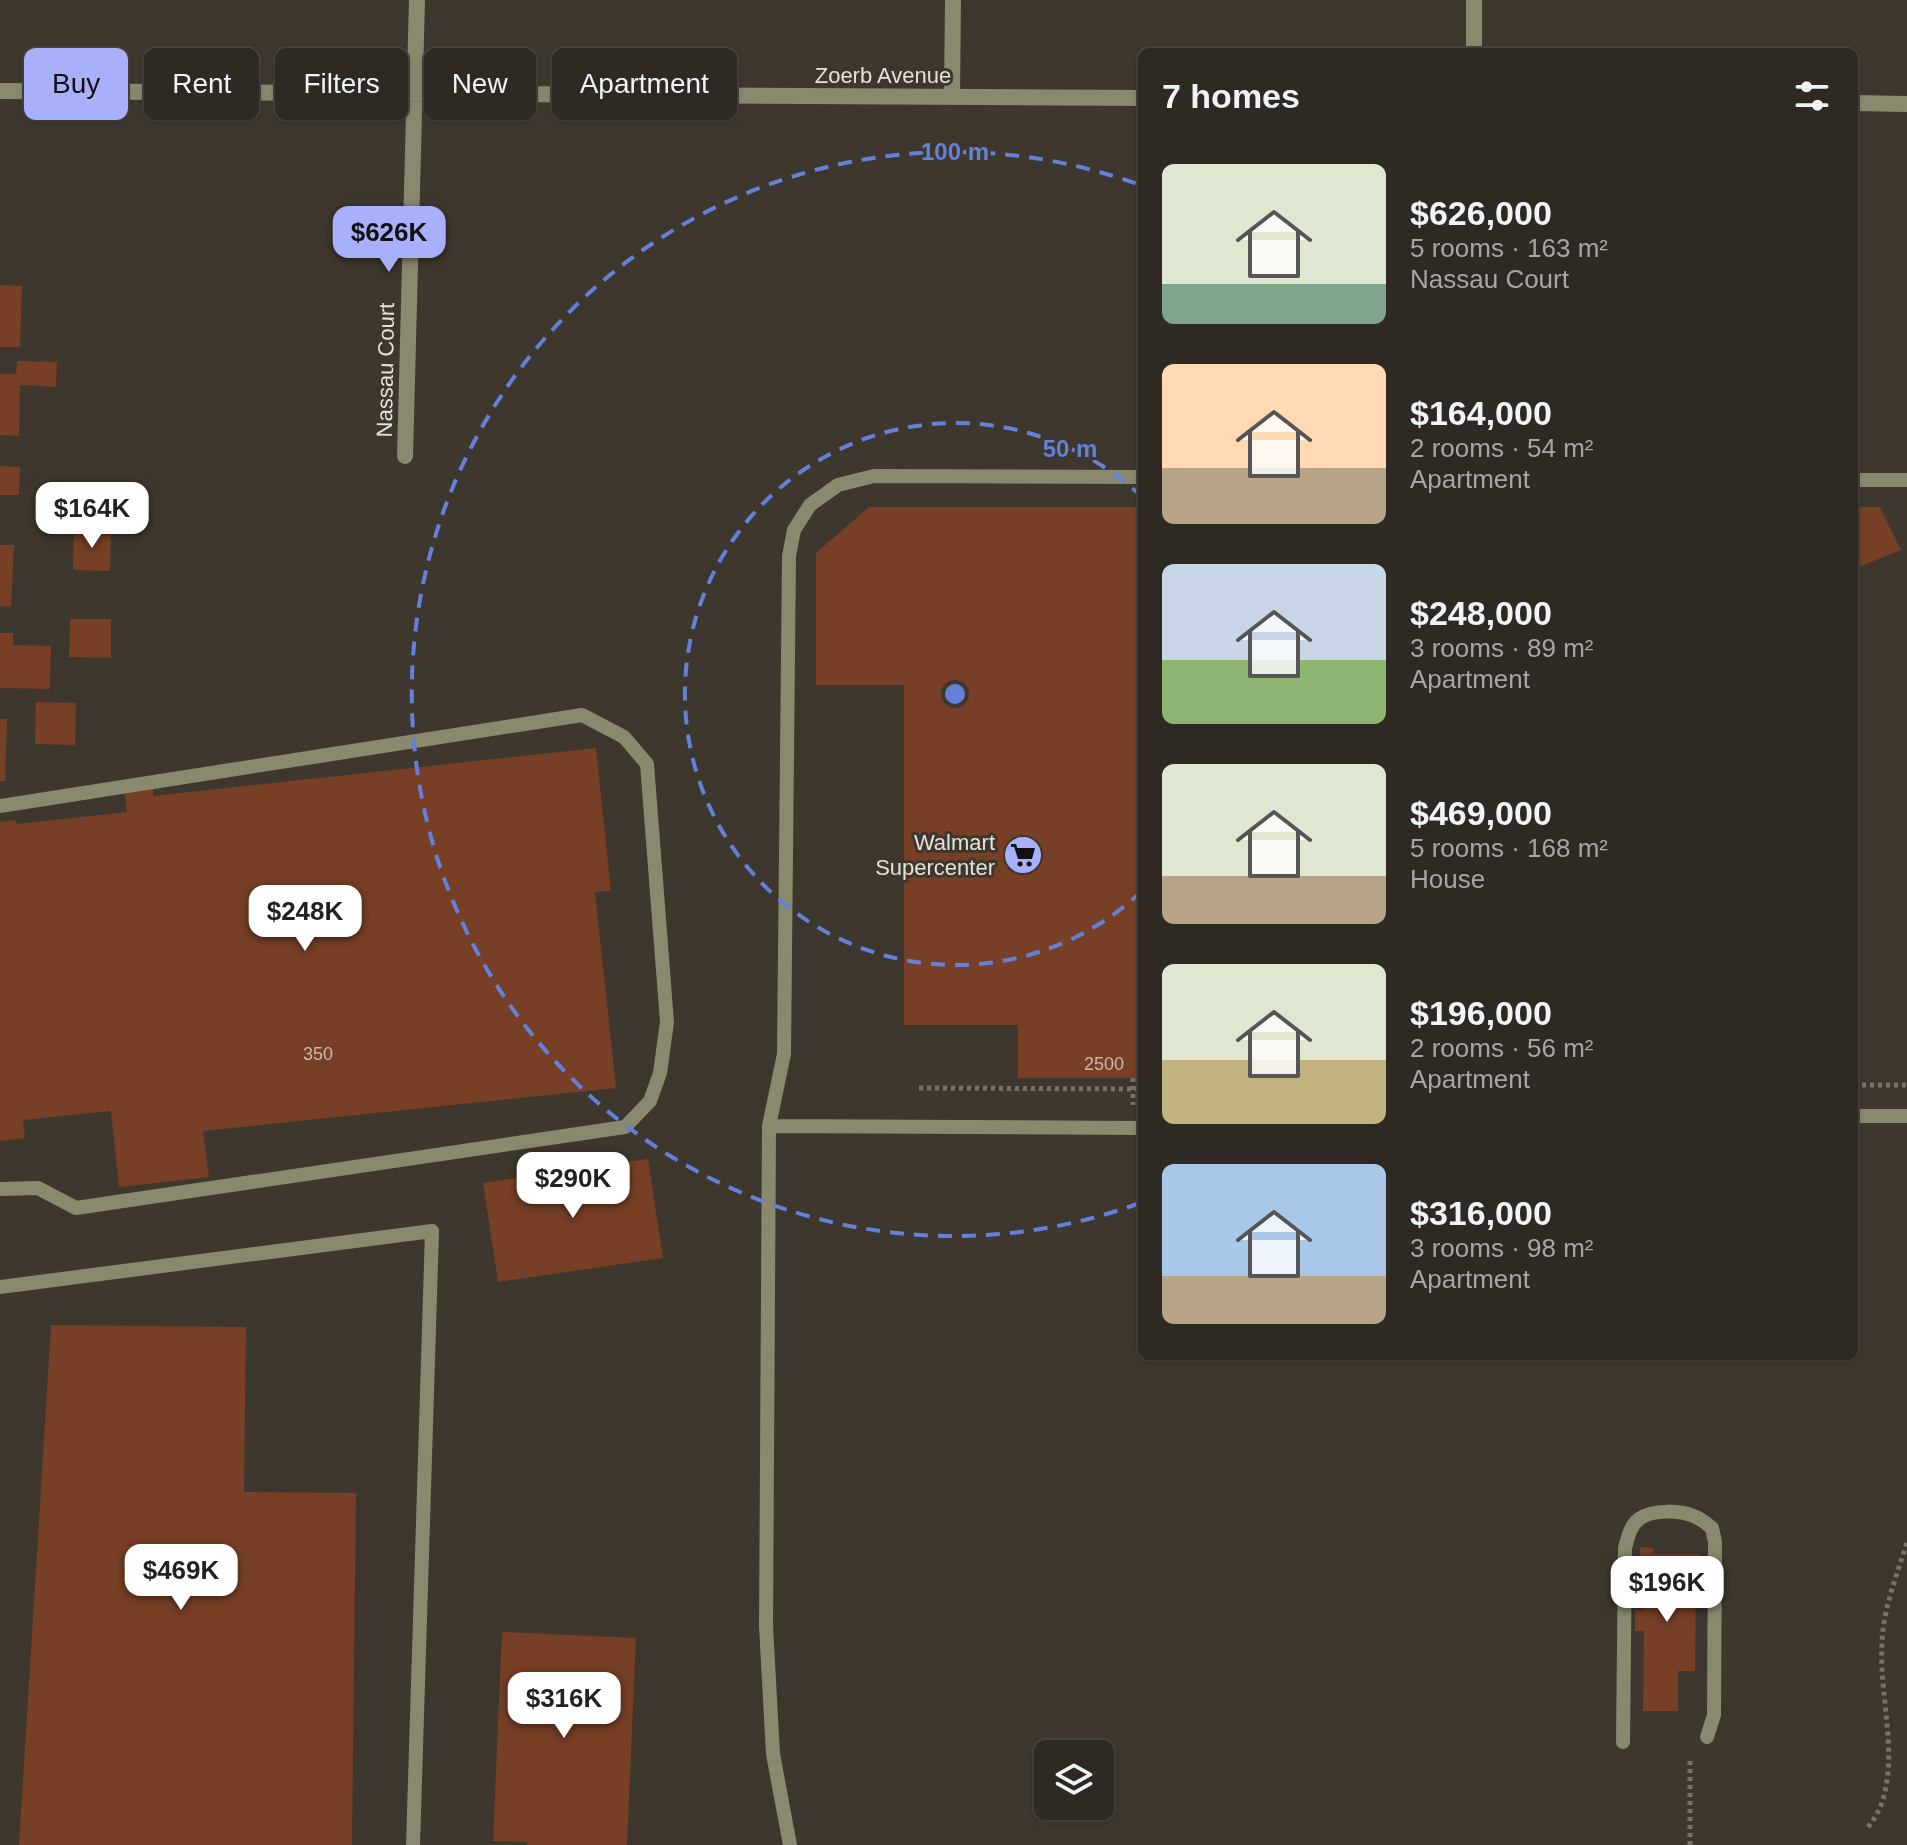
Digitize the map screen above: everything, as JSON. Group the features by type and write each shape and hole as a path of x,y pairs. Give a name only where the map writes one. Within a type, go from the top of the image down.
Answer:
{"street":[{"name":"Nassau Court","path":"405,456 417,0"},
{"path":"952,97 953,0"},
{"path":"1474,0 1474,48"},
{"name":"Zoerb Avenue","path":"0,91 1138,98"},
{"path":"1858,103 1907,104"}],"lane":[{"path":"790,1845 773,1754 766,1626 769,1126 784,1054 789,556 794,530 810,505 838,485 874,476 1138,477"},
{"path":"1858,480 1907,480"},
{"path":"0,806 582,715 624,737 647,764 667,1022 660,1073 650,1101 625,1127 76,1208 38,1188 0,1189"},
{"path":"1858,1116 1907,1116"},
{"path":"769,1126 1138,1128"},
{"path":"0,1287 432,1231 413,1845"},
{"path":"1623,1742 1625,1548 1629,1531 1639,1519 1656,1513 1695,1516 1712,1528 1715,1542 1714,1715 1707,1737"}],"path":[{"path":"1133,1078 1133,1112"},
{"path":"1858,1085 1907,1085"},
{"path":"919,1088 1138,1089"},
{"path":"1868,1827 1883,1804 1892,1779 1894,1762 1882,1671 1882,1641 1886,1610 1907,1542"},
{"path":"1690,1758 1690,1845"}],"building":[{"path":"0,285 22,286 20,347 0,347"},
{"path":"17,361 57,362 56,387 20,385 19,436 0,435 0,374 16,374"},
{"path":"0,466 20,467 19,495 0,495"},
{"name":"Walmart Supercenter","path":"869,507 1138,507 1138,1078 1018,1078 1018,1025 904,1025 904,685 816,685 816,553"},
{"path":"1858,507 1880,507 1901,550 1858,567"},
{"path":"74,529 111,530 110,571 73,570"},
{"path":"0,545 14,545 11,607 0,606"},
{"path":"70,619 111,619 111,658 69,657"},
{"path":"0,633 13,633 13,645 51,646 50,689 0,688"},
{"path":"36,702 76,703 75,745 35,744"},
{"path":"0,719 7,719 5,781 0,781"},
{"path":"596,748 611,891 595,892 616,1088 203,1131 209,1177 119,1187 111,1111 23,1120 25,1138 0,1141 0,822 16,820 16,824 127,812 124,789 153,786 153,796"},
{"path":"648,1159 663,1258 498,1282 483,1183"},
{"path":"51,1325 246,1327 244,1492 356,1493 352,1845 19,1845"},
{"path":"1640,1547 1653,1548 1653,1554 1699,1554 1695,1671 1678,1671 1678,1711 1643,1711 1644,1631 1635,1631 1635,1610 1642,1610 1642,1588 1635,1587 1635,1576 1639,1576"},
{"path":"502,1632 636,1638 627,1845 527,1845 527,1842 493,1841"}],"place":[{"name":"Walmart Supercenter","path":"1023,855"}]}
